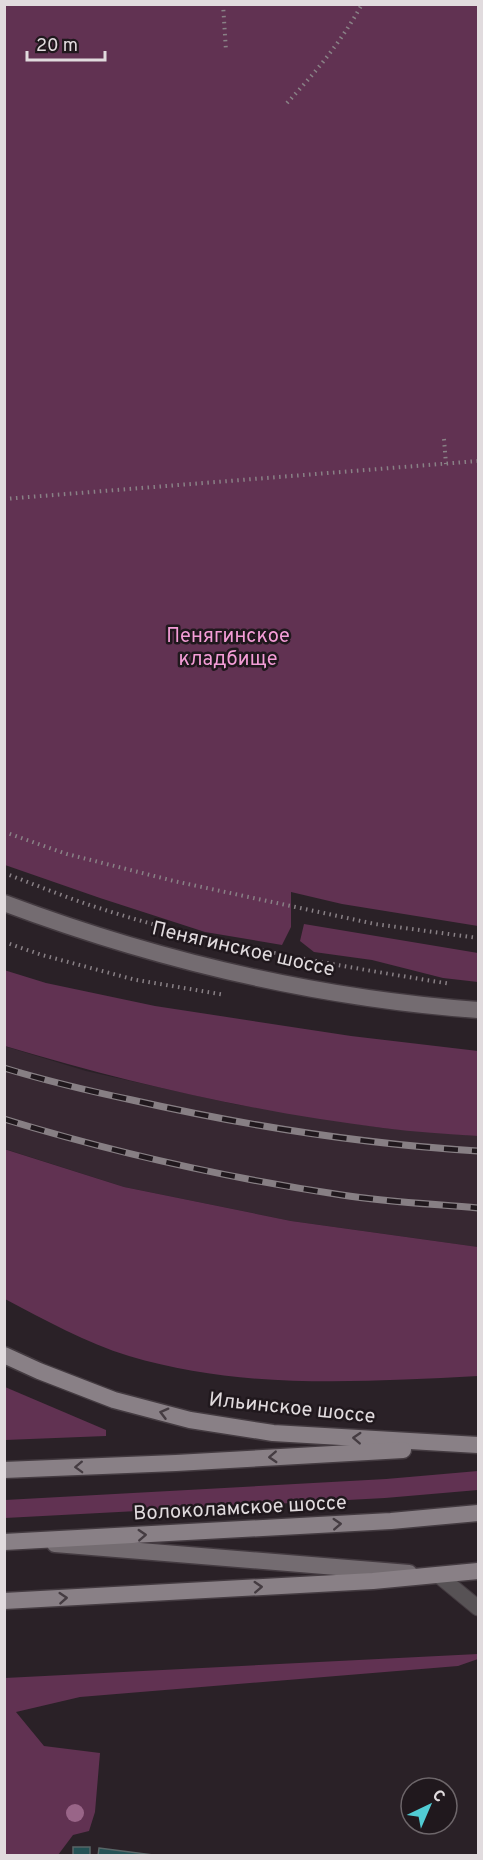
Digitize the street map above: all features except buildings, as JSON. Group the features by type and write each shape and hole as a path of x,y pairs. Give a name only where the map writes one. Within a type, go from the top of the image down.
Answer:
{"main road":[{"name":"Пенягинское шоссе","path":"4,903 69,927 233,973 344,995 478,1010"},
{"name":"Ильинское шоссе","path":"4,1354 39,1371 114,1400 190,1420 273,1433 478,1445"},
{"path":"4,1470 176,1463 478,1445"},
{"name":"Волоколамское шоссе","path":"13,1542 391,1521 478,1513"},
{"path":"13,1542 438,1575"},
{"path":"4,1601 373,1581 478,1571"}],"lane":[{"path":"438,1575 478,1608"}],"path":[{"path":"223,4 226,51"},
{"path":"287,103 315,73 354,19 362,4"},
{"path":"444,439 446,464"},
{"path":"4,499 478,461"},
{"path":"4,832 67,854 174,881 286,903 375,924 478,938"},
{"path":"4,873 98,908 202,937 376,972 456,984"}],"shaded area":[{"path":"4,1046 86,1071 234,1104 383,1128 478,1136 478,1247 291,1221 124,1187 5,1149"}],"green space":[{"name":"Пенягинское кладбище","path":"5,4 478,5 478,926 342,904 291,892 291,927 282,945 205,932 5,865"},
{"path":"304,924 478,953 478,982 443,978 372,960 314,952 300,941"},
{"path":"4,970 46,983 155,1006 351,1036 478,1051 478,1136 383,1128 287,1114 145,1084 5,1046"},
{"path":"4,1149 124,1187 291,1221 478,1247 478,1376 346,1381 259,1379 172,1367 97,1345 5,1299"},
{"path":"5,1387 106,1430 106,1436 5,1440"},
{"path":"478,1471 478,1490 385,1498 5,1518 5,1500 386,1479"},
{"path":"478,1654 478,1659 458,1666 80,1697 16,1712 44,1746 100,1753 95,1812 89,1831 73,1835 58,1855 5,1855 5,1678"}],"railway":[{"path":"4,1068 100,1093 261,1126 391,1144 478,1151"},
{"path":"4,1119 130,1154 257,1181 359,1197 478,1208"}]}
